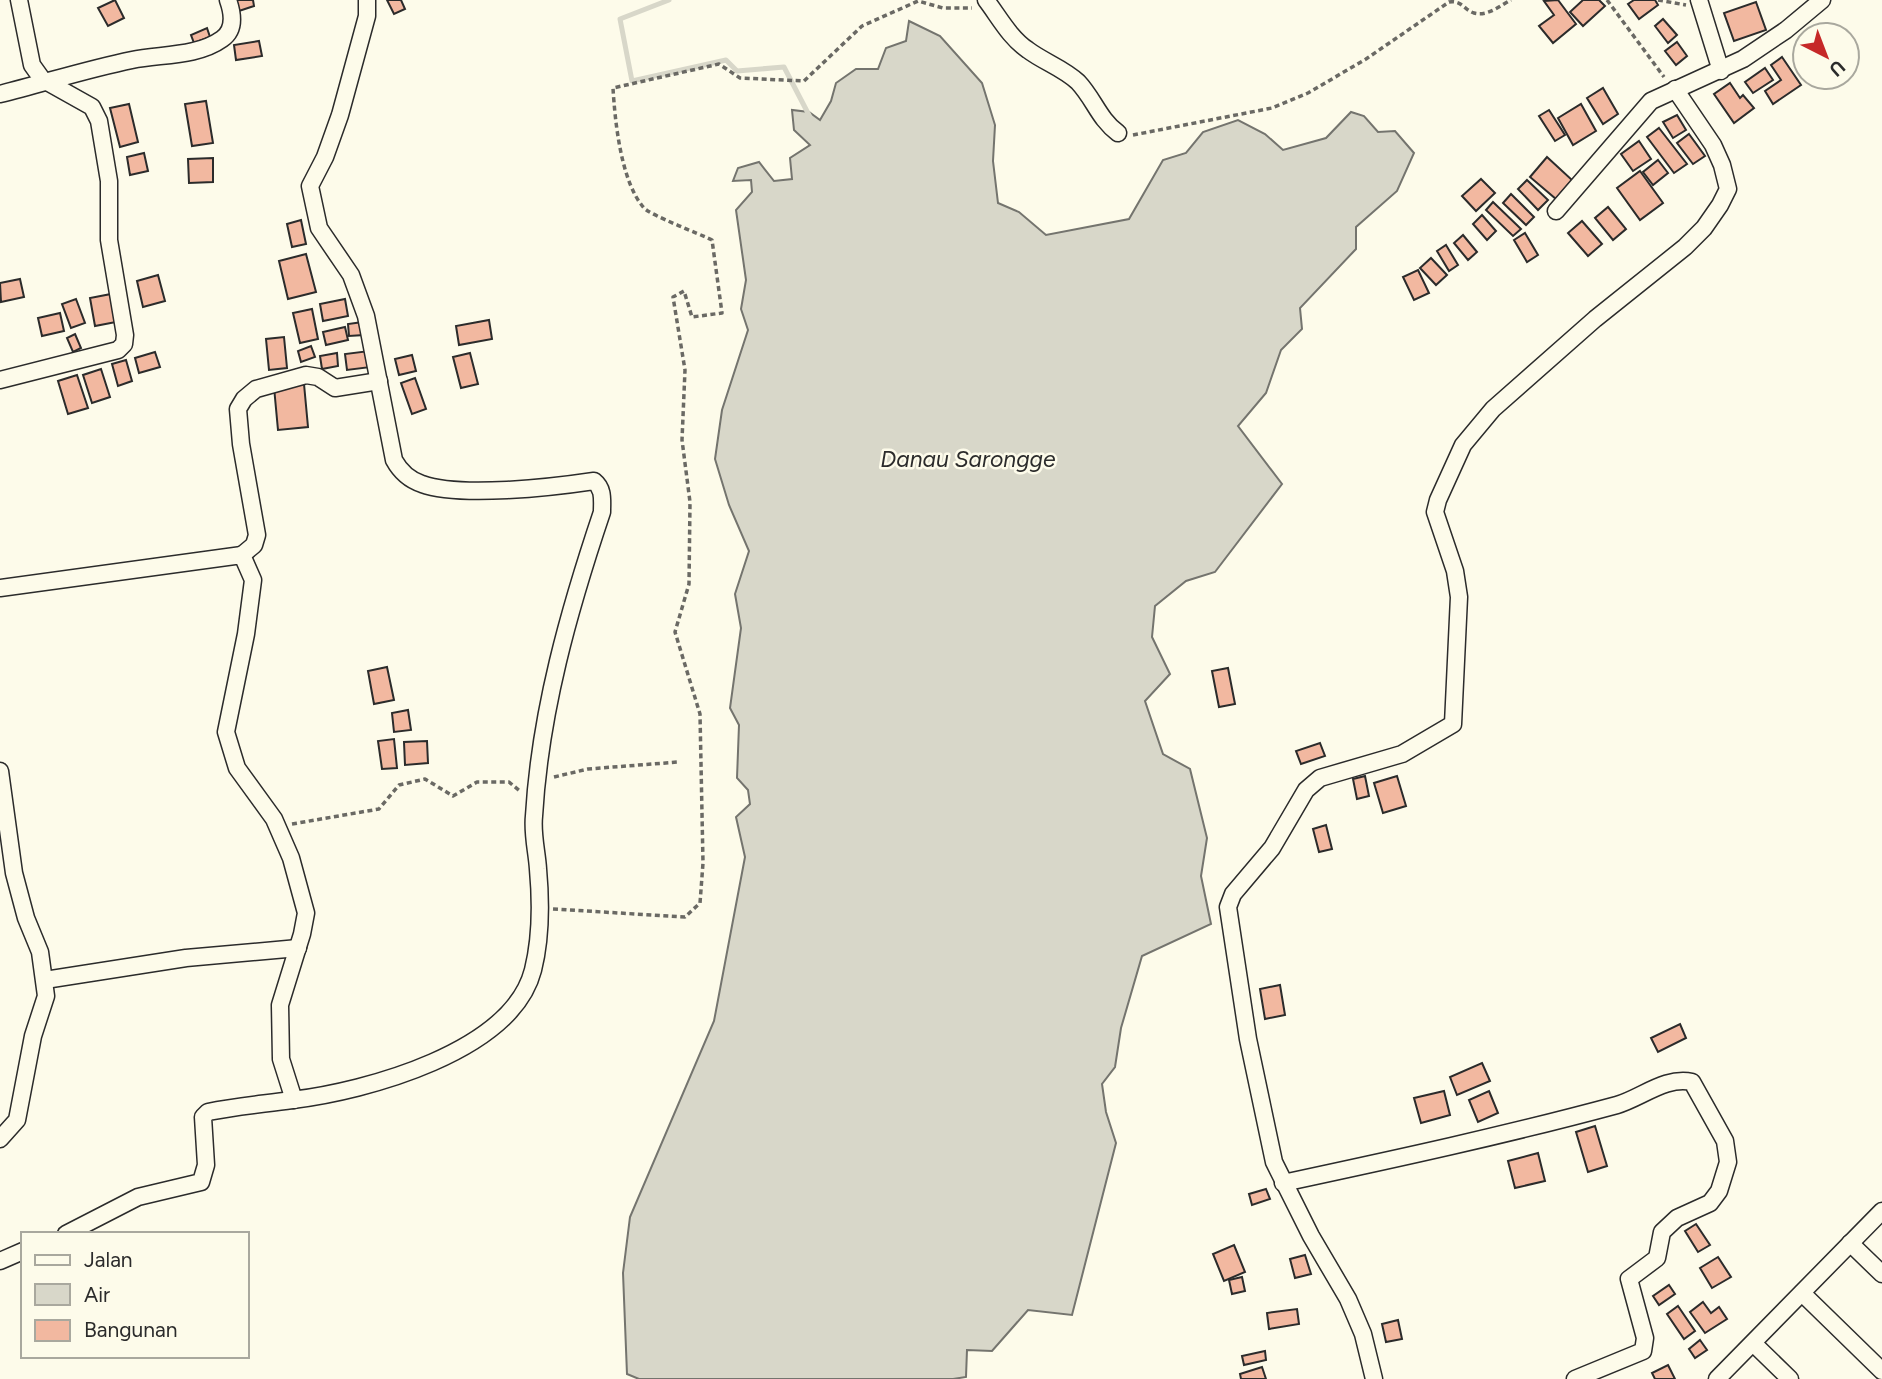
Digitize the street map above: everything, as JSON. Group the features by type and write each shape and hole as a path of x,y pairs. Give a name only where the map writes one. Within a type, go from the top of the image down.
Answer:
{"street":[{"path":"0,380 118,350 124,344 125,335 109,240 109,181 99,121 92,107 47,82 32,65 19,0"},
{"path":"0,94 132,60 188,51 212,44 229,32 233,22 228,0"},
{"path":"70,1232 138,1197 201,1182 206,1165 203,1117 208,1112 248,1104 294,1100 404,1074 457,1052 502,1020 515,1006 532,974 539,908 535,806 538,780 555,670 602,512 600,485 594,481 459,489 422,484 405,474 394,460 361,301 351,275 319,228 310,186 325,157 340,115 367,16 367,0"},
{"path":"1556,211 1651,101 1721,71 1766,45 1822,0"},
{"path":"989,4 1011,35 1027,50 1065,71 1080,84 1103,121 1118,132"},
{"path":"1701,4 1721,71"},
{"path":"1374,1379 1363,1334 1348,1299 1283,1183 1274,1161 1244,1016 1228,907 1233,894 1272,848 1306,790 1320,778 1402,754 1453,724 1459,597 1455,571 1436,512 1438,500 1463,444 1493,410 1595,319 1685,247 1704,229 1720,205 1728,189 1722,165 1703,128 1675,89"},
{"path":"0,588 242,555 254,545 257,536 241,444 238,409 244,398 256,389 292,377 318,377 335,388 379,381"},
{"path":"242,555 253,580 246,634 226,732 237,768 279,831 291,858 306,913 280,1005 279,1033 284,1073 294,1100"},
{"path":"0,771 14,873 26,918 40,952 46,996 33,1035 17,1120 0,1139"},
{"path":"45,980 186,958 298,948"},
{"path":"1283,1183 1454,1147 1621,1104 1677,1081 1692,1082 1728,1149 1728,1162 1719,1191 1710,1203 1668,1225 1662,1233 1657,1258 1629,1279 1645,1338 1643,1352 1575,1379"},
{"path":"1717,1379 1882,1211"},
{"path":"1850,1243 1882,1274"},
{"path":"0,1262 21,1252"},
{"path":"1801,1293 1882,1371"},
{"path":"1753,1343 1790,1379"}],"path":[{"path":"1118,132 1135,136 1272,108 1334,78 1444,4 1459,2 1473,13 1480,13 1511,0"},
{"path":"1607,0 1675,89"},
{"path":"1658,0 1701,4"},
{"path":"539,908 685,917 700,903 699,714 675,632 689,584 690,502 682,440 685,370 673,297 684,291 692,317 722,313 712,240 645,209 630,180 615,123 613,88 719,64 740,78 804,81 863,26 918,1 943,8 989,4"},
{"path":"538,780 579,770 678,762"},
{"path":"279,831 299,821 353,816 379,809 399,785 425,779 453,796 477,782 509,782 535,806"}],"water":[{"name":"Danau Sarongge","path":"909,21 940,36 982,83 995,125 993,161 998,203 1019,212 1046,235 1129,219 1163,160 1186,153 1203,132 1238,120 1265,134 1283,150 1326,138 1351,112 1364,116 1378,132 1395,131 1414,153 1397,191 1356,227 1356,249 1300,308 1302,329 1281,350 1266,393 1238,426 1282,484 1215,572 1186,581 1155,606 1152,637 1170,674 1145,701 1163,754 1190,769 1207,838 1201,876 1211,924 1142,956 1121,1028 1115,1067 1102,1084 1106,1112 1116,1143 1072,1315 1028,1310 992,1351 967,1350 966,1377 953,1379 639,1379 627,1374 623,1273 630,1217 714,1021 745,857 736,817 750,804 748,790 737,778 739,725 730,708 741,628 735,594 749,551 729,505 715,459 722,410 748,330 741,309 746,280 736,210 752,192 751,180 733,181 738,168 759,162 774,181 792,179 790,158 810,145 794,130 792,110 809,112 820,120 831,101 836,83 856,69 878,69 886,48 906,41"}],"building":[{"path":"115,0 124,18 108,26 98,8"},
{"path":"236,0 253,0 254,6 239,11"},
{"path":"387,0 401,0 405,9 394,14"},
{"path":"1558,0 1576,24 1553,43 1539,26 1554,15 1544,1"},
{"path":"1583,0 1599,0 1605,6 1583,26 1570,12"},
{"path":"1634,0 1655,0 1658,5 1639,19 1628,4"},
{"path":"1756,2 1766,30 1734,41 1724,13"},
{"path":"1663,19 1677,35 1668,43 1655,26"},
{"path":"207,28 210,37 194,43 191,35"},
{"path":"259,41 262,56 236,60 234,45"},
{"path":"1677,42 1687,56 1676,65 1665,51"},
{"path":"1782,57 1791,70 1792,91 1773,104 1765,91 1781,80 1771,65"},
{"path":"1765,68 1773,80 1753,93 1745,82"},
{"path":"1730,83 1740,98 1743,95 1754,108 1734,123 1714,94"},
{"path":"1603,88 1618,114 1603,124 1587,98"},
{"path":"206,101 213,143 192,146 185,104"},
{"path":"129,104 138,142 120,147 110,108"},
{"path":"1581,104 1596,131 1573,145 1558,118"},
{"path":"1549,110 1565,135 1555,141 1539,116"},
{"path":"1677,115 1686,130 1673,138 1663,122"},
{"path":"1659,128 1687,164 1674,173 1647,137"},
{"path":"1689,134 1705,156 1693,164 1677,143"},
{"path":"1639,141 1651,159 1633,171 1621,154"},
{"path":"144,153 148,171 130,175 127,157"},
{"path":"1547,157 1572,180 1556,199 1530,177"},
{"path":"213,158 213,182 189,183 188,159"},
{"path":"1658,160 1668,173 1653,185 1643,172"},
{"path":"1640,171 1663,203 1640,220 1617,188"},
{"path":"1481,179 1495,193 1476,211 1462,196"},
{"path":"1527,180 1548,200 1538,210 1518,189"},
{"path":"1511,194 1534,217 1526,225 1503,203"},
{"path":"1493,202 1521,229 1513,236 1486,210"},
{"path":"1608,207 1626,229 1613,240 1595,218"},
{"path":"1482,215 1496,231 1487,240 1473,224"},
{"path":"301,220 306,244 292,247 287,224"},
{"path":"1582,221 1602,244 1588,256 1568,233"},
{"path":"1525,233 1538,255 1527,262 1514,240"},
{"path":"1463,235 1477,252 1468,260 1454,243"},
{"path":"1446,245 1458,265 1449,271 1437,251"},
{"path":"306,254 316,292 288,299 279,261"},
{"path":"1431,258 1447,275 1436,285 1420,268"},
{"path":"1418,270 1429,293 1414,300 1403,277"},
{"path":"158,275 165,301 143,307 137,281"},
{"path":"20,279 24,297 1,302 0,283"},
{"path":"111,294 116,322 95,326 90,298"},
{"path":"76,299 85,323 71,328 62,304"},
{"path":"345,299 348,316 323,321 320,304"},
{"path":"312,309 318,339 300,343 293,313"},
{"path":"60,313 64,331 42,336 38,318"},
{"path":"489,320 492,339 459,345 456,326"},
{"path":"363,322 364,335 349,336 348,324"},
{"path":"345,327 348,340 326,345 323,332"},
{"path":"75,334 81,348 73,352 67,338"},
{"path":"284,337 287,368 269,370 266,339"},
{"path":"311,346 315,357 301,362 298,351"},
{"path":"369,351 371,367 347,370 345,354"},
{"path":"155,352 160,367 139,373 135,358"},
{"path":"337,353 338,366 322,369 320,356"},
{"path":"470,353 478,384 461,388 453,357"},
{"path":"412,355 416,371 399,375 395,359"},
{"path":"126,360 132,381 118,386 112,364"},
{"path":"101,369 110,397 92,403 83,375"},
{"path":"77,375 88,408 68,414 58,381"},
{"path":"415,378 426,409 412,414 401,383"},
{"path":"304,384 308,427 278,430 274,387"},
{"path":"387,667 394,700 374,704 368,671"},
{"path":"1228,668 1235,704 1219,707 1212,671"},
{"path":"408,710 411,730 394,732 392,713"},
{"path":"394,739 397,768 382,769 378,741"},
{"path":"427,741 428,763 405,765 404,742"},
{"path":"1320,743 1325,756 1301,764 1296,751"},
{"path":"1365,776 1369,796 1357,799 1353,779"},
{"path":"1397,776 1406,806 1383,813 1374,783"},
{"path":"1326,825 1332,849 1319,852 1313,829"},
{"path":"1280,985 1285,1015 1265,1019 1260,989"},
{"path":"1680,1024 1686,1038 1658,1052 1651,1038"},
{"path":"1482,1063 1490,1081 1457,1095 1450,1077"},
{"path":"1444,1091 1450,1115 1421,1123 1414,1098"},
{"path":"1489,1091 1498,1113 1478,1122 1469,1100"},
{"path":"1595,1126 1607,1166 1588,1172 1576,1132"},
{"path":"1538,1153 1545,1181 1515,1188 1508,1161"},
{"path":"1266,1189 1270,1199 1252,1205 1249,1194"},
{"path":"1696,1224 1710,1245 1698,1252 1685,1231"},
{"path":"1234,1245 1245,1272 1224,1281 1213,1254"},
{"path":"1305,1255 1311,1274 1295,1278 1290,1259"},
{"path":"1718,1257 1731,1277 1712,1288 1700,1268"},
{"path":"1242,1277 1245,1291 1232,1294 1229,1280"},
{"path":"1669,1285 1675,1294 1659,1305 1653,1296"},
{"path":"1703,1302 1711,1313 1719,1307 1727,1319 1705,1333 1690,1312"},
{"path":"1678,1306 1695,1331 1684,1339 1667,1314"},
{"path":"1297,1309 1299,1324 1269,1329 1267,1313"},
{"path":"1398,1320 1402,1339 1386,1342 1382,1324"},
{"path":"1700,1340 1707,1350 1695,1358 1689,1349"},
{"path":"1265,1351 1266,1360 1244,1365 1242,1356"},
{"path":"1668,1365 1675,1379 1655,1379 1652,1373"},
{"path":"1262,1367 1266,1379 1241,1379 1240,1374"}],"waterway":[{"path":"669,0 620,19 632,81 726,60 737,71 784,67 810,117"}]}
